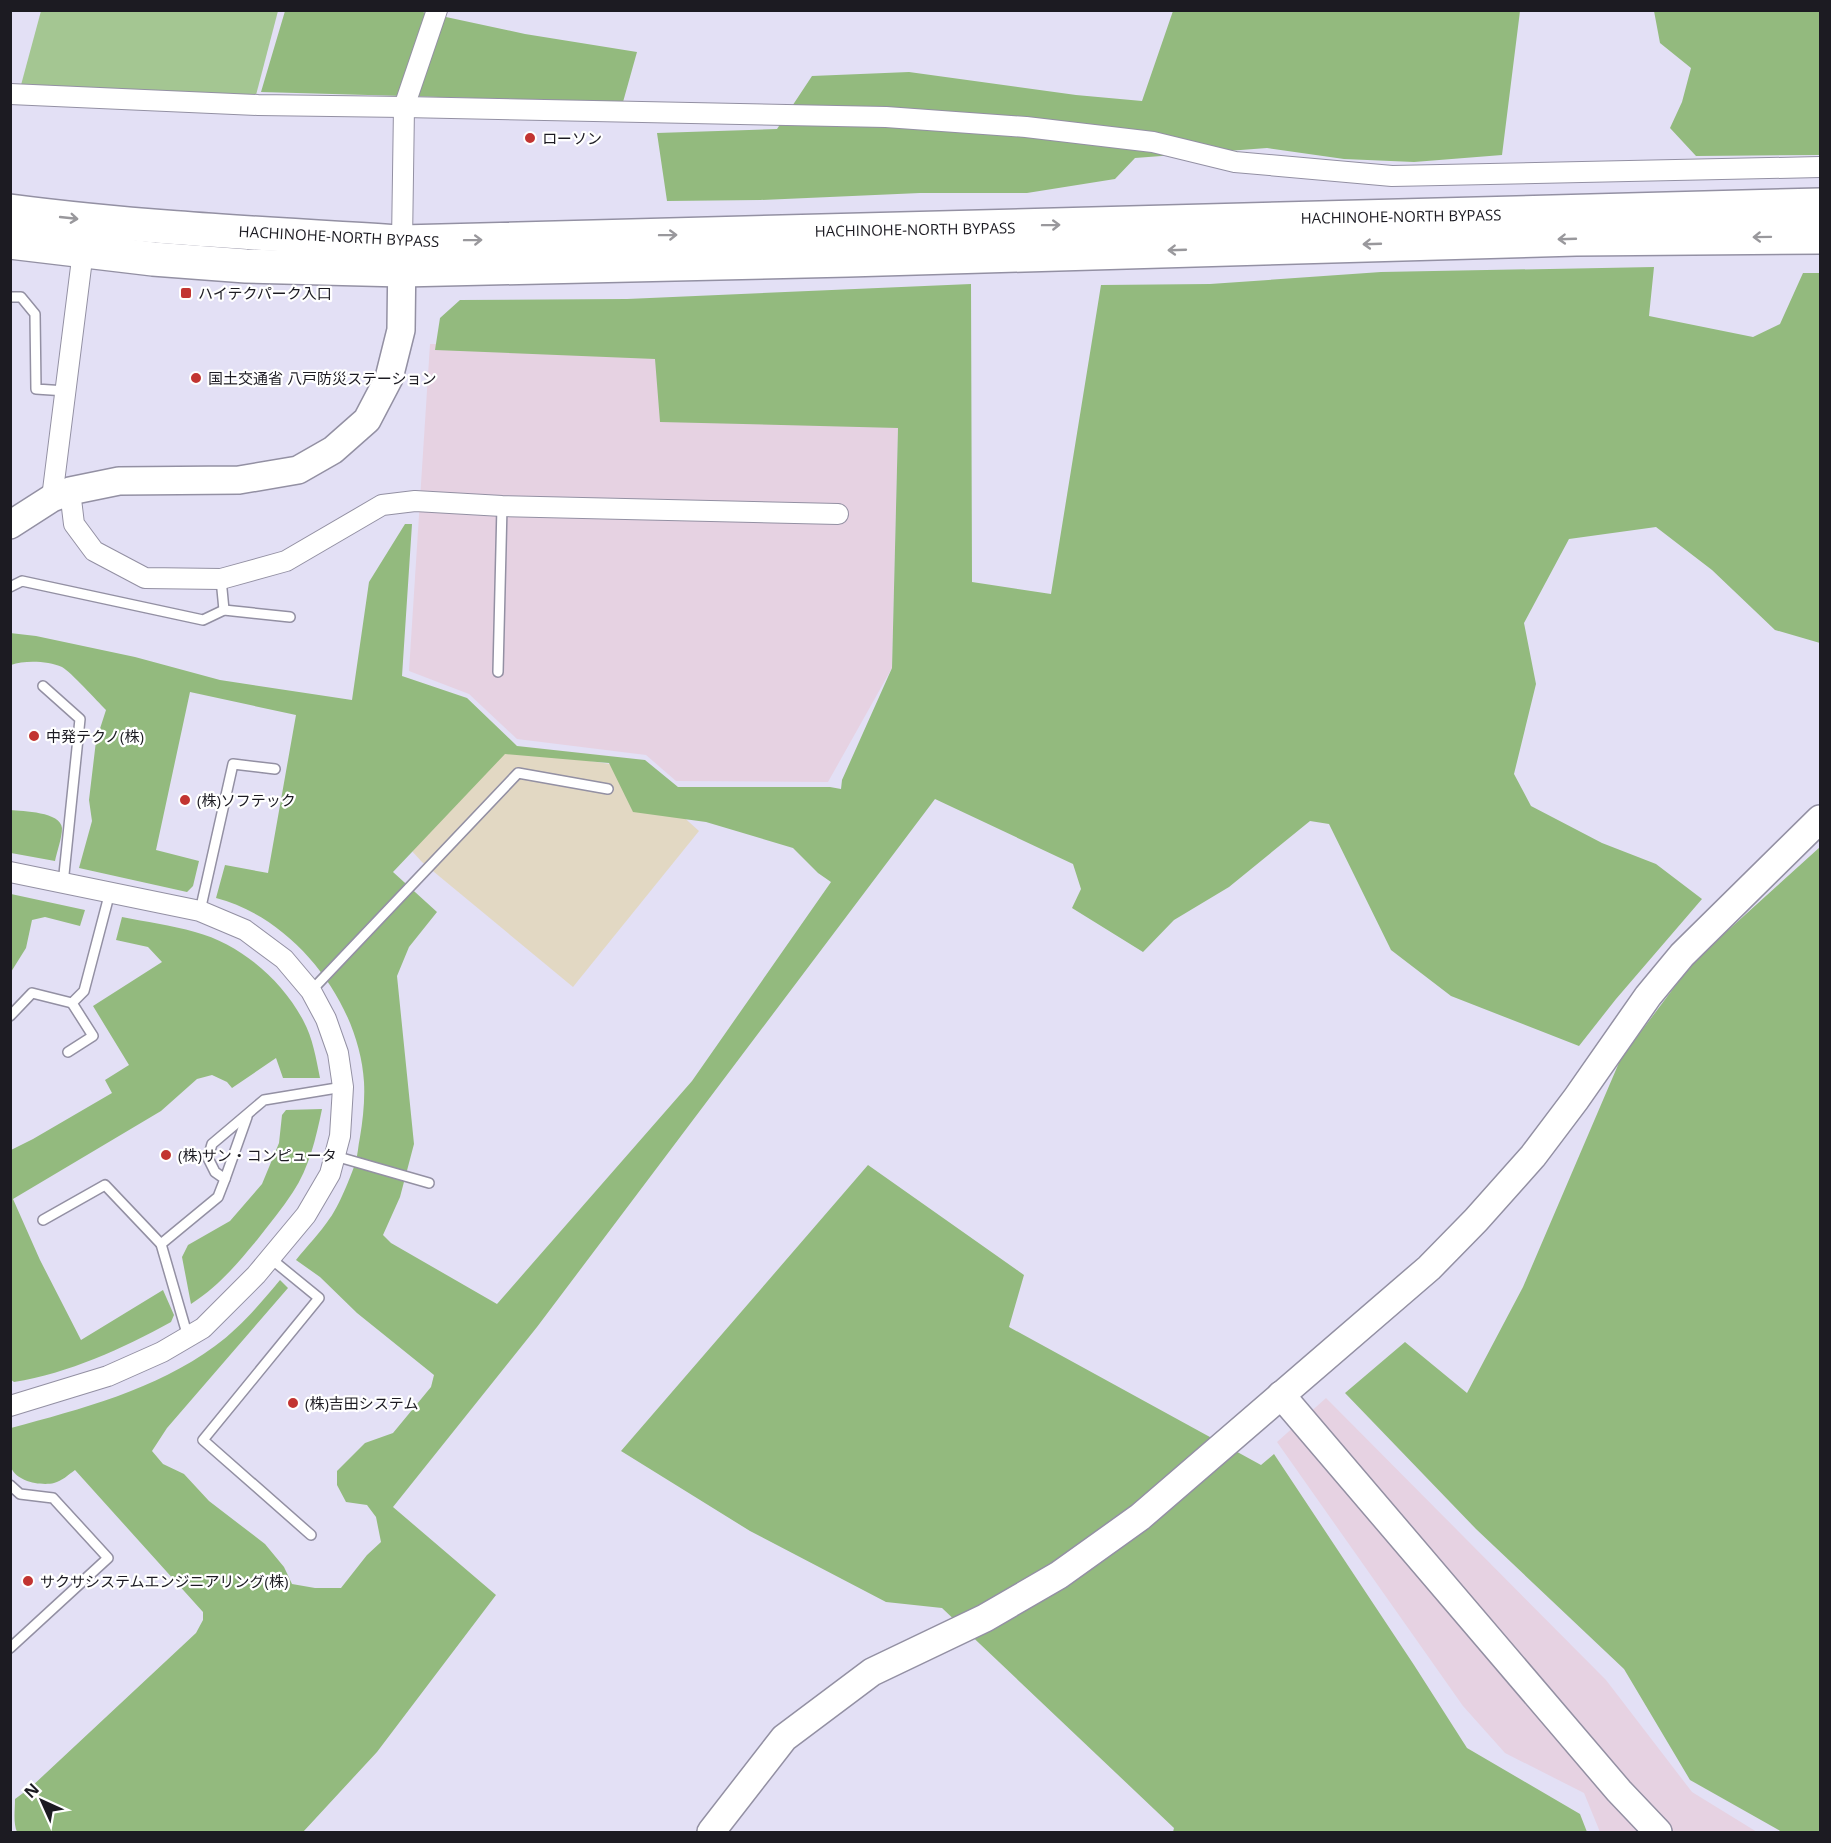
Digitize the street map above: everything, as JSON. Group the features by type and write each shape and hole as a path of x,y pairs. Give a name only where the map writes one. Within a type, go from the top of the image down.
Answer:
{"highway":[{"name":"HACHINOHE-NORTH BYPASS","path":"10,242 153,259 246,266 402,256 1821,205"},
{"name":"HACHINOHE-NORTH BYPASS","path":"10,211 402,256 848,260 1576,239 1821,237"}],"street":[{"path":"10,525 61,495 119,481 239,480 297,470 333,450 367,420 389,378 401,330 404,106 437,10"},
{"path":"10,94 258,105 404,106 898,118 1026,127 1141,140 1235,162 1392,176 1821,167"},
{"path":"83,251 66,391 61,495 74,524 94,551 145,578 220,579 286,561 382,506 415,501 502,507 838,514"},
{"path":"711,1833 784,1738 872,1672 985,1618 1059,1575 1140,1517 1429,1268 1533,1156 1648,996 1682,955 1821,819"},
{"path":"10,872 200,911 245,930 284,959 311,992 326,1019 338,1053 343,1087 340,1136 330,1174 306,1215 256,1275 203,1328 162,1352 108,1376 10,1406"},
{"path":"1281,1395 1619,1791 1658,1833"}],"lane":[{"path":"10,297 21,297 35,314 36,389 66,391"},
{"path":"498,672 502,507"},
{"path":"220,579 224,610"},
{"path":"10,587 22,581 203,620 224,610 290,617"},
{"path":"44,686 80,718 63,884"},
{"path":"200,911 233,764 275,769"},
{"path":"311,992 518,773 608,789"},
{"path":"72,1003 84,991 110,892"},
{"path":"10,1016 32,993 72,1003 93,1036 69,1052"},
{"path":"225,1179 215,1172 208,1158 212,1144 264,1100 343,1087"},
{"path":"161,1244 218,1197 248,1114"},
{"path":"335,1156 429,1183"},
{"path":"43,1220 105,1185 161,1244 188,1337"},
{"path":"270,1258 319,1298 202,1440 311,1534"},
{"path":"10,1485 20,1494 53,1498 108,1558 10,1648"}],"shaded area":[{"path":"430,344 902,344 892,668 828,782 676,781 646,755 517,739 469,694 409,671"},
{"path":"503,747 628,767 699,831 573,987 422,862 410,849"},
{"path":"1326,1398 1606,1680 1692,1792 1757,1832 1600,1832 1584,1793 1505,1753 1463,1706 1277,1442"}],"green space":[{"path":"41,11 278,11 256,95 21,85"},
{"path":"285,11 418,11 525,34 637,52 623,102 261,92"},
{"path":"1173,11 1520,11 1502,155 1414,162 1344,159 1267,148 1135,158 1115,179 1027,193 920,193 760,200 667,201 657,133 777,129 812,76 909,72 1076,95 1142,101"},
{"path":"1654,11 1820,11 1820,155 1696,156 1670,128 1682,102 1691,68 1660,43"},
{"path":"1654,267 1649,316 1753,337 1780,324 1803,273 1820,273 1820,643 1775,630 1712,570 1656,527 1569,539 1524,623 1536,684 1514,774 1531,806 1602,843 1656,864 1702,899 1579,1046 1451,996 1391,950 1329,824 1310,821 1229,887 1174,920 1143,952 1072,908 1081,889 1073,864 935,799 537,1327 393,1507 496,1595 377,1752 303,1832 17,1832 15,1799 30,1788 196,1633 203,1620 203,1612 75,1470 60,1481 49,1484 30,1482 18,1476 11,1467 11,1428 117,1396 168,1375 215,1346 233,1331 280,1280 288,1288 167,1428 152,1451 163,1464 184,1474 209,1501 265,1544 284,1567 292,1584 315,1588 341,1588 367,1555 381,1542 376,1517 367,1505 346,1502 337,1485 337,1471 365,1443 393,1433 431,1387 434,1375 357,1313 320,1277 296,1260 333,1213 355,1164 364,1103 364,1082 359,1052 350,1022 336,994 296,944 271,924 245,908 216,898 225,865 268,873 296,715 190,692 156,850 199,861 193,886 187,892 79,868 92,821 89,800 96,741 106,710 78,680 62,667 36,662 11,665 10,633 36,636 135,657 220,680 352,700 369,582 405,524 412,524 402,676 467,698 517,746 645,760 678,787 830,787 841,789 842,780 892,668 898,428 660,422 655,359 435,350 440,318 460,300 627,299 971,284 972,582 1051,594 1101,285 1210,284 1381,272","holes":["505,754 609,763 633,812 706,822 793,848 818,873 831,882 692,1081 497,1304 391,1243 383,1235 400,1197 414,1144 397,976 409,947 437,912 393,872"]},
{"path":"10,810 40,813 60,823 62,832 55,861 11,853"},
{"path":"1820,847 1820,1832 1782,1832 1690,1780 1624,1669 1476,1529 1345,1393 1405,1342 1467,1393 1523,1287 1621,1058 1694,961"},
{"path":"11,894 85,910 80,926 45,917 32,920 26,948 11,972"},
{"path":"122,917 177,927 212,938 228,945 258,965 283,991 303,1020 312,1041 320,1078 283,1078 276,1058 232,1088 227,1082 212,1075 197,1079 161,1111 13,1199 40,1260 81,1340 163,1290 174,1315 171,1322 95,1359 55,1373 14,1382 10,1379 11,1150 112,1093 105,1080 129,1065 93,1006 162,962 148,947 116,940"},
{"path":"322,1109 308,1163 289,1198 234,1266 210,1290 191,1304 182,1257 188,1245 230,1221 262,1184 279,1143 282,1115 286,1110"},
{"path":"868,1165 1024,1275 1009,1327 1261,1465 1274,1454 1467,1748 1580,1814 1587,1832 1173,1832 1174,1828 942,1608 886,1602 750,1531 621,1451"}],"place":[{"name":"ローソン","path":"530,138"},
{"name":"ハイテクパーク入口","path":"186,293"},
{"name":"国土交通省 八戸防災ステーション","path":"196,378"},
{"name":"中発テクノ(株)","path":"34,736"},
{"name":"(株)ソフテック","path":"185,800"},
{"name":"(株)サン・コンピュータ","path":"166,1155"},
{"name":"(株)吉田システム","path":"293,1403"},
{"name":"サクサシステムエンジニアリング(株)","path":"28,1581"}]}
